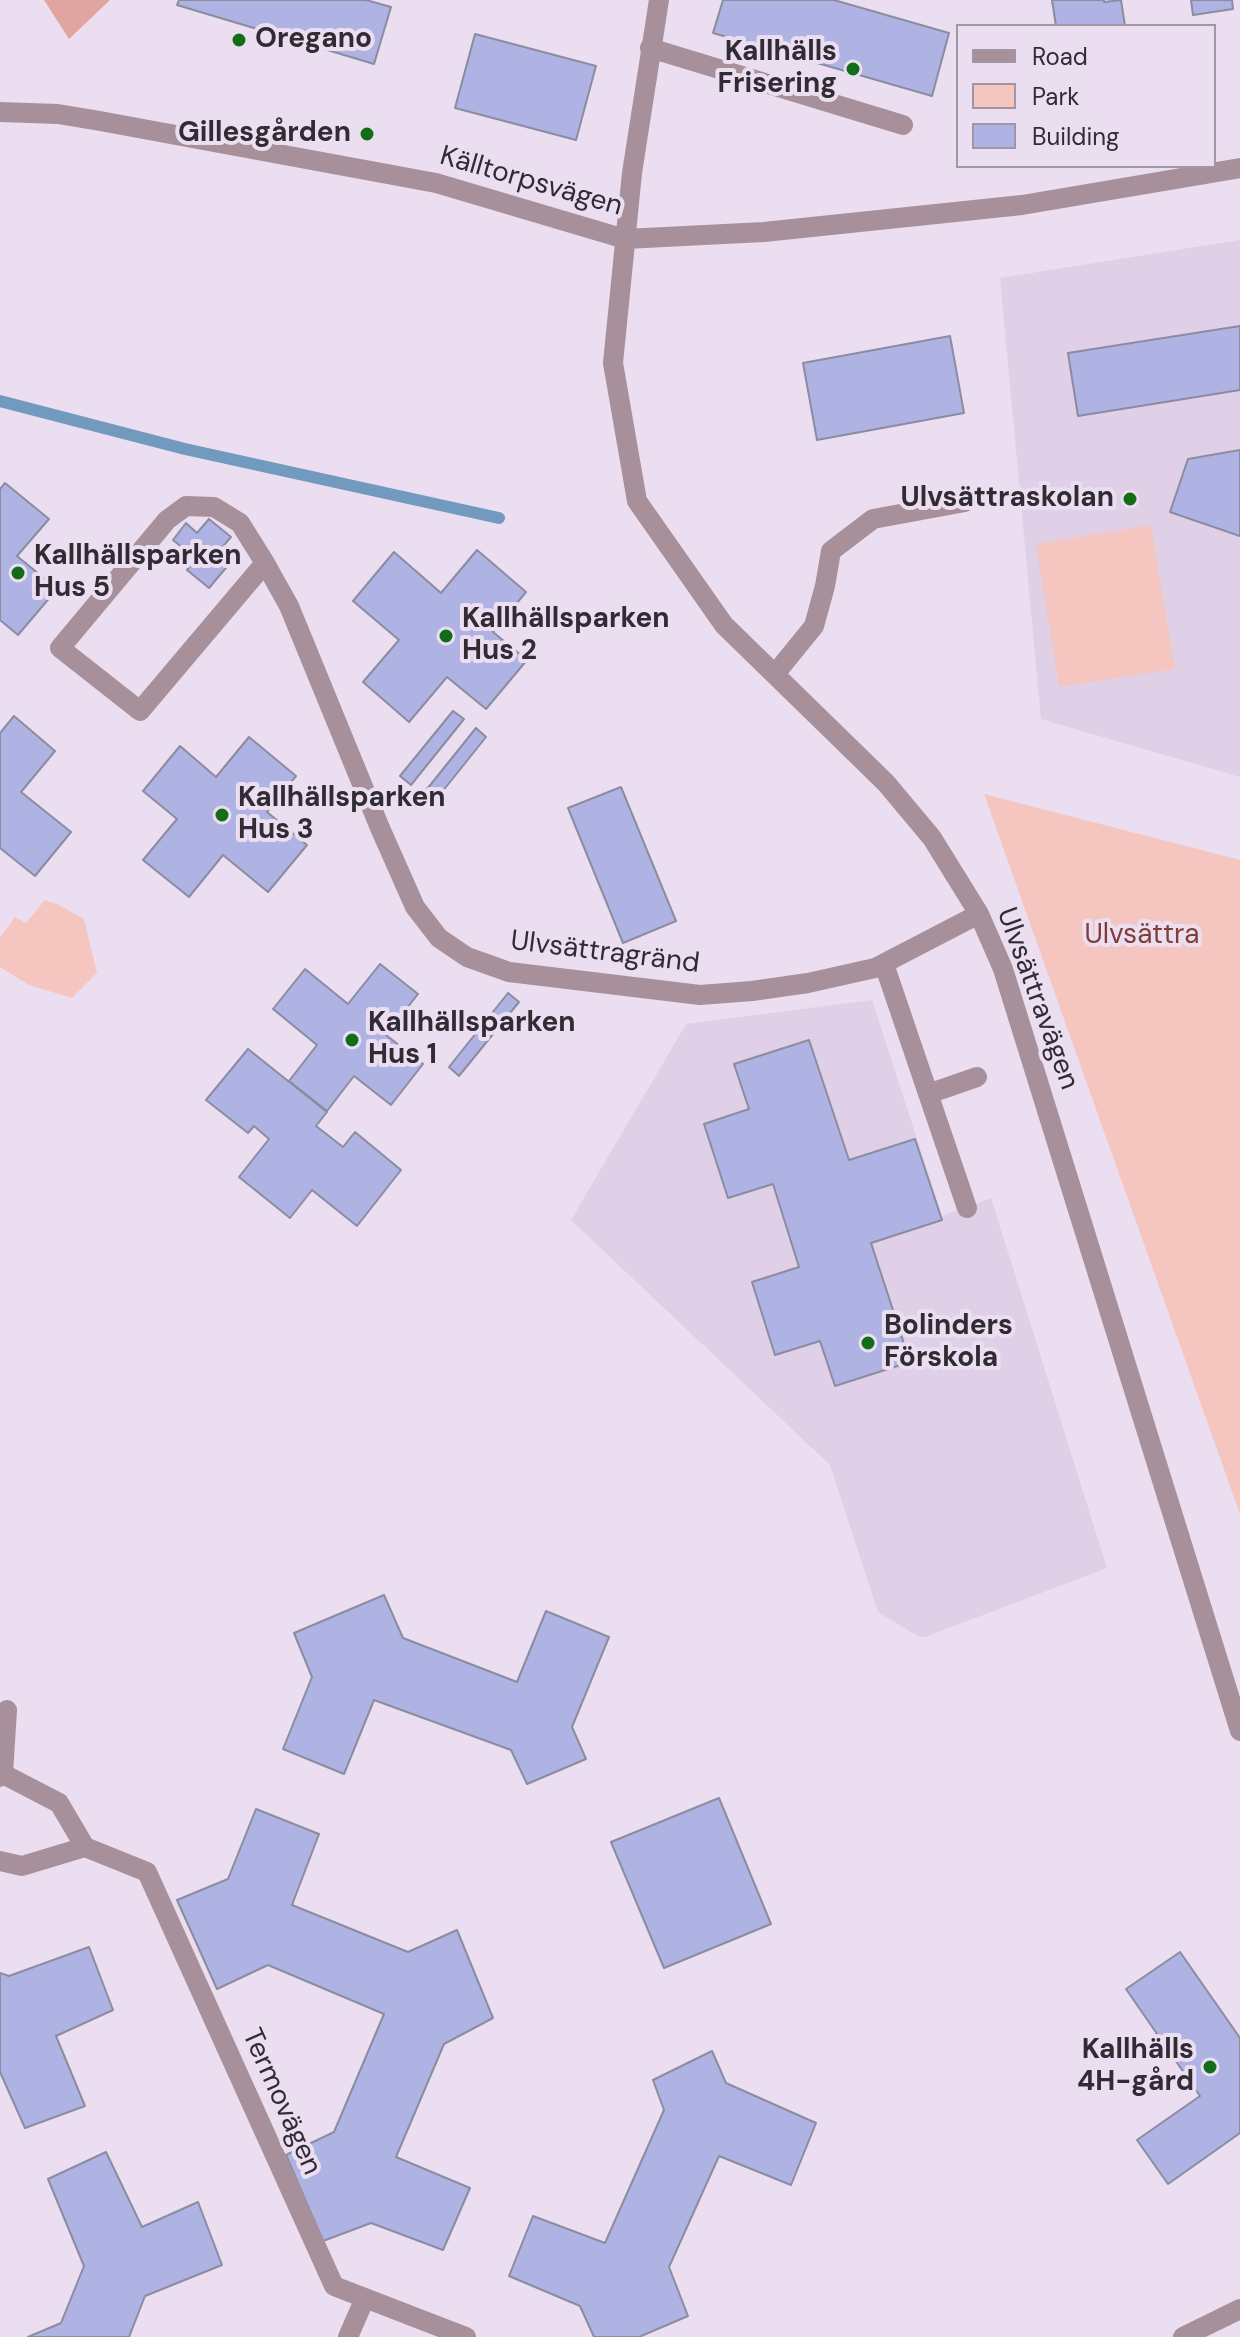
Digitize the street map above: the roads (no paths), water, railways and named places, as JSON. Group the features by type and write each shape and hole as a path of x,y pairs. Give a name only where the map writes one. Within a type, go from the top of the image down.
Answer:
{"street":[{"name":"Ulvsättravägen","path":"659,0 632,173 613,363 637,501 724,625 886,783 932,838 979,914 1003,969 1240,1731"},
{"path":"650,48 903,125"},
{"name":"Källtorpsvägen","path":"0,112 58,114 436,183 625,239 764,232 1022,205 1240,168"},
{"path":"775,674 814,626 831,551 873,519 965,502"},
{"name":"Ulvsättragränd","path":"265,563 140,711 60,648 167,520 186,506 214,507 240,523 265,563 289,606 415,907 439,938 467,957 509,972 700,995 752,991 808,983 875,968 979,914"},
{"path":"884,964 967,1208"},
{"path":"928,1094 977,1077"},
{"path":"0,1861 22,1866 85,1847 59,1803 1,1776 7,1710"},
{"name":"Termovägen","path":"85,1847 147,1872 334,2286 464,2337"},
{"path":"348,2337 365,2298"},
{"path":"1183,2337 1240,2309"}],"waterway":[{"path":"0,401 185,449 499,518"}],"place":[{"name":"Oregano","path":"239,40"},
{"name":"Kallhälls Frisering","path":"853,69"},
{"name":"Gillesgården","path":"367,134"},
{"name":"Ulvsättraskolan","path":"1130,499"},
{"name":"Kallhällsparken Hus 5","path":"18,573"},
{"name":"Kallhällsparken Hus 2","path":"446,636"},
{"name":"Kallhällsparken Hus 3","path":"222,815"},
{"name":"Kallhällsparken Hus 1","path":"352,1040"},
{"name":"Bolinders Förskola","path":"868,1343"},
{"name":"Kallhälls 4H-gård","path":"1210,2067"}],"park label":[{"name":"Ulvsättra","path":"1142,936"}]}
